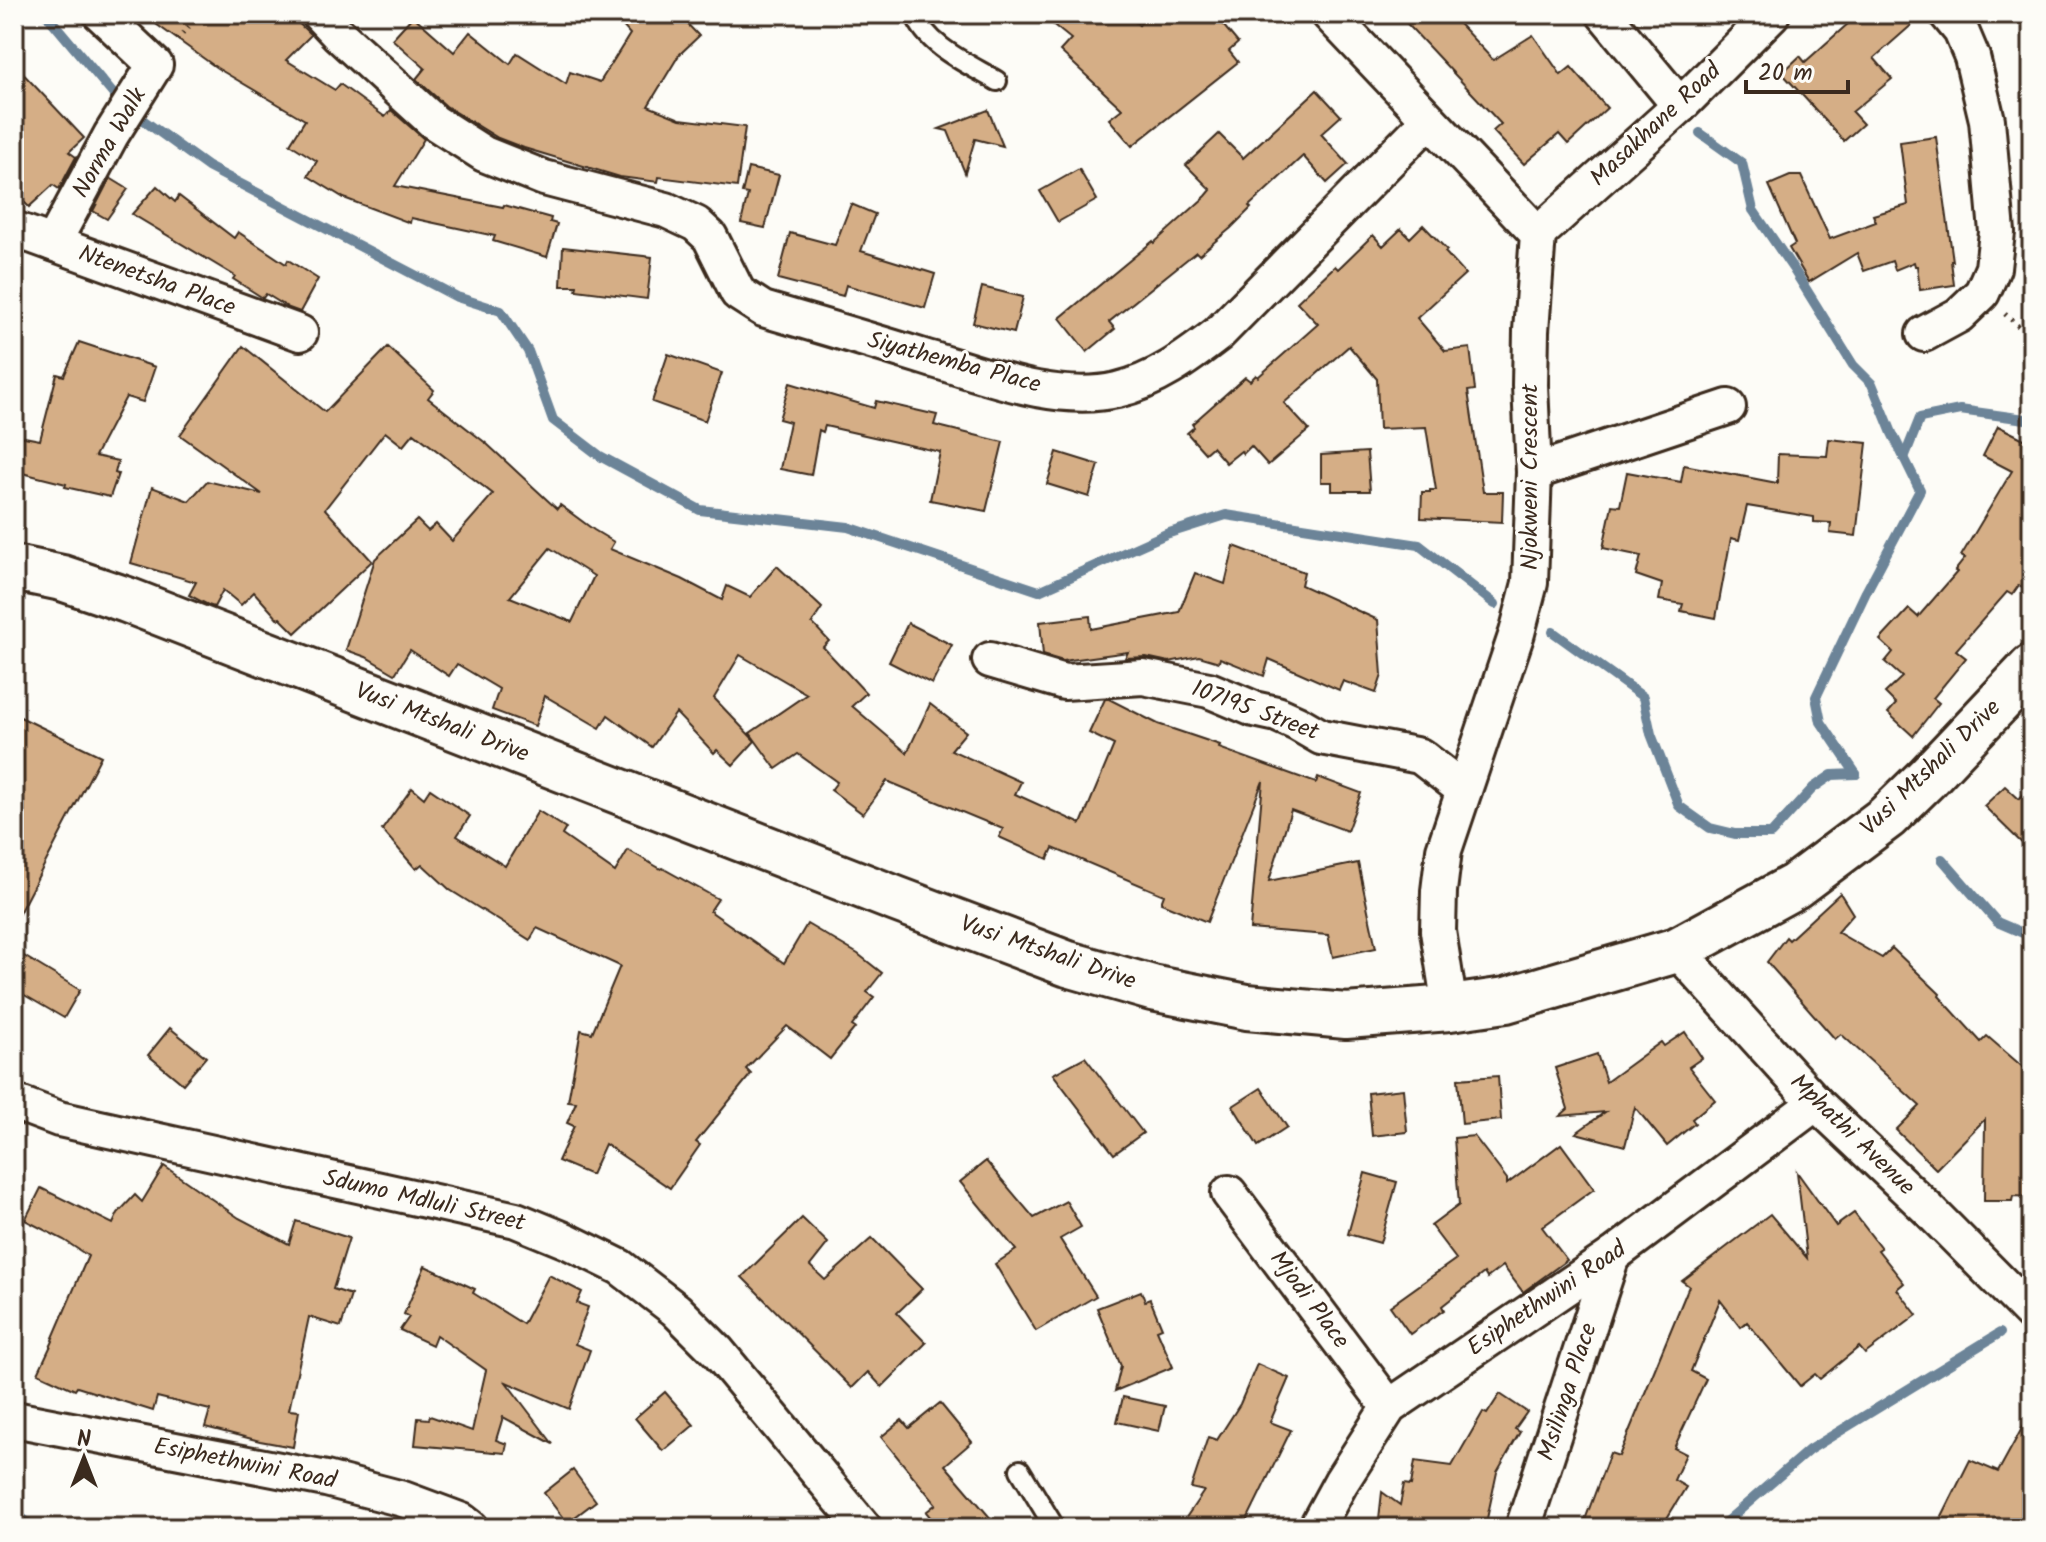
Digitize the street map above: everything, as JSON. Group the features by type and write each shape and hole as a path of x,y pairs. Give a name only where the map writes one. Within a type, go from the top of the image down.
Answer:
{"street":[{"name":"Norma Walk","path":"53,243 111,135 155,65 101,14"},
{"name":"Siyathemba Place","path":"319,14 434,122 484,154 544,178 666,210 696,224 710,237 738,293 763,309 1022,386 1082,395 1117,390 1149,380 1183,361 1218,334 1428,121"},
{"path":"1329,14 1538,234"},
{"path":"1604,14 1680,106"},
{"name":"Masakhane Road","path":"1538,234 1680,106 1772,14"},
{"path":"1924,334 1959,315 1982,293 1993,268 1997,232 1987,120 1972,57 1961,31 1947,14"},
{"name":"Ntenetsha Place","path":"14,229 300,333"},
{"name":"Njokweni Crescent","path":"1450,1008 1438,931 1444,850 1517,633 1530,583 1534,472 1531,331 1538,234"},
{"path":"1534,472 1728,407"},
{"name":"Vusi Mtshali Drive","path":"14,568 62,578 127,600 1068,964 1152,988 1247,1007 1346,1016 1506,1000 1677,950 1795,886 1887,817 2032,667"},
{"name":"107195 Street","path":"990,660 1064,682 1143,677 1209,690 1254,709 1277,714 1321,737 1420,756 1464,790"},
{"name":"Mphathi Avenue","path":"1677,950 1816,1103 1928,1209 2032,1314"},
{"name":"Sdumo Mdluli Street","path":"14,1102 59,1119 516,1220 620,1267 676,1310 718,1352 864,1528"},
{"name":"Esiphethwini Road","path":"1316,1528 1389,1407 1612,1256 1816,1103"},
{"name":"Mjodi Place","path":"1229,1193 1389,1407"},
{"name":"Msilinga Place","path":"1523,1528 1612,1256"},
{"name":"Esiphethwini Road","path":"14,1419 326,1479 403,1499 462,1521 471,1528"}],"lane":[{"path":"915,14 925,32 942,47 997,81"},
{"path":"1020,1470 1055,1528"}],"path":[{"path":"1978,297 2009,317 2028,335 2032,358"}],"building":[{"path":"142,14 289,14 311,35 286,60 335,90 340,84 385,117 391,110 424,139 395,186 504,205 551,218 550,222 557,224 547,257 493,241 495,236 411,218 410,223 344,198 308,176 317,161 290,144 305,120 217,68"},
{"path":"612,14 678,14 699,36 679,55 648,106 680,119 745,127 737,187 659,177 658,182 620,177 498,138 446,106 416,79 425,68 392,39 413,16 454,52 470,32 510,64 517,53 566,84 570,72 600,82 630,34"},
{"path":"1040,14 1126,14 1139,25 1149,14 1214,14 1238,43 1229,51 1238,62 1132,146 1109,119 1122,109 1060,51 1071,39"},
{"path":"1398,14 1450,14 1493,60 1533,35 1561,75 1571,67 1607,108 1568,144 1559,134 1524,164 1493,131 1501,124"},
{"path":"1859,14 1924,14 1874,58 1892,79 1852,112 1863,124 1844,141 1782,73 1800,56 1805,62"},
{"path":"14,64 84,138 69,152 76,157 59,189 53,185 29,207 14,192"},
{"path":"1317,90 1341,116 1321,134 1348,164 1327,183 1303,156 1249,206 1251,208 1231,228 1109,322 1115,329 1087,352 1060,318 1154,243 1211,190 1186,165 1219,134 1243,158"},
{"path":"988,110 1003,146 975,139 965,173 948,131 939,129"},
{"path":"1936,137 1954,285 1920,290 1914,262 1895,270 1892,261 1864,271 1857,253 1809,282 1789,248 1795,244 1769,185 1790,176 1801,176 1830,239 1876,222 1873,215 1908,205 1900,142"},
{"path":"748,168 779,175 765,228 741,223 748,194 742,193"},
{"path":"1079,169 1097,200 1058,222 1040,191"},
{"path":"110,178 128,189 107,219 93,211"},
{"path":"157,186 175,202 179,196 234,238 238,232 286,264 288,260 318,279 300,312 266,294 263,298 233,279 235,276 132,214"},
{"path":"851,204 875,214 861,251 935,274 925,308 846,285 843,296 778,279 790,233 835,245"},
{"path":"1423,225 1465,274 1417,318 1445,351 1470,348 1475,390 1468,391 1483,492 1503,492 1502,522 1421,518 1422,492 1436,490 1426,427 1379,429 1377,379 1349,346 1284,403 1309,430 1268,465 1251,446 1226,463 1212,447 1205,453 1187,433 1194,427 1192,424 1245,377 1250,381 1256,375 1258,377 1318,324 1297,302 1373,235 1383,246 1401,229 1410,238"},
{"path":"563,247 652,257 647,299 561,286"},
{"path":"982,287 1023,297 1014,333 973,323"},
{"path":"79,342 155,367 143,402 126,397 95,456 118,461 115,473 118,474 110,497 14,471 14,435 40,440 57,374 64,376"},
{"path":"243,346 325,412 388,347 434,390 428,398 487,444 557,509 560,505 614,542 610,549 682,579 722,600 727,586 750,597 777,566 822,608 812,623 829,641 823,647 866,693 852,706 907,753 930,704 966,732 951,750 1021,782 1015,794 1081,824 1114,745 1089,733 1105,699 1109,699 1158,724 1220,745 1219,748 1316,783 1318,777 1361,793 1347,831 1291,810 1269,881 1358,863 1376,948 1333,957 1328,935 1250,929 1263,781 1207,922 1161,903 1164,895 1053,848 1048,859 999,837 1003,829 887,781 863,814 831,790 837,782 798,754 776,769 750,733 807,694 740,655 714,698 755,741 733,765 717,750 714,753 676,713 652,747 608,715 600,728 545,696 535,726 492,710 499,689 457,664 449,676 410,650 395,674 366,657 346,650 375,559 417,520 428,531 436,524 452,541 493,494 414,433 403,446 385,432 325,509 372,561 295,633 254,592 241,605 223,590 214,607 208,605 189,595 196,582 131,563 152,487 189,501 207,481 262,494 180,435","holes":["550,548 594,576 572,622 510,597"]},
{"path":"668,354 722,373 705,421 652,402"},
{"path":"790,383 874,408 876,401 937,415 934,425 1003,442 986,511 930,500 940,452 825,426 823,432 819,430 811,475 780,469 790,422 779,419"},
{"path":"1998,426 2030,442 2032,437 2032,593 2019,585 2012,595 2007,592 1956,650 1966,658 1933,698 1939,703 1913,736 1888,713 1896,704 1885,693 1902,677 1885,662 1893,652 1880,640 1909,609 1918,617 1957,572 1965,558 1961,556 2012,471 1983,456"},
{"path":"1829,439 1867,443 1856,536 1830,533 1831,523 1814,522 1814,517 1747,506 1739,540 1731,538 1716,618 1681,611 1683,604 1659,600 1662,584 1636,575 1641,556 1603,548 1612,505 1620,506 1627,472 1681,482 1684,465 1777,483 1778,454 1827,456"},
{"path":"1057,452 1099,465 1089,497 1047,484"},
{"path":"1367,452 1370,491 1332,491 1332,482 1321,482 1321,455"},
{"path":"1234,546 1304,572 1301,585 1378,620 1382,675 1376,693 1343,681 1339,690 1269,659 1264,676 1220,658 1219,662 1199,656 1169,662 1146,657 1125,658 1128,652 1063,661 1043,655 1040,622 1090,616 1091,629 1179,612 1195,573 1225,584"},
{"path":"908,623 952,645 932,684 889,662"},
{"path":"14,714 101,756 14,923"},
{"path":"2032,785 2032,853 1984,806 2005,786 2019,799"},
{"path":"412,788 424,798 430,789 470,816 457,836 505,866 538,811 566,828 562,835 615,872 628,850 718,899 710,911 784,963 807,924 858,954 882,973 867,992 874,997 852,1026 855,1028 830,1059 787,1026 746,1069 751,1074 696,1142 700,1145 670,1188 605,1144 591,1175 558,1161 574,1126 567,1123 576,1102 568,1101 581,1030 592,1033 620,966 537,928 530,940 450,890 422,864 416,869 382,830"},
{"path":"1840,893 1853,914 1837,932 1882,958 1892,948 1940,994 1981,1042 1987,1036 2032,1075 2032,1197 2013,1196 2012,1201 1984,1201 1985,1119 1936,1169 1896,1130 1920,1106 1841,1034 1835,1039 1767,962 1786,937 1789,940"},
{"path":"14,950 80,990 64,1018 14,989"},
{"path":"170,1028 206,1057 183,1084 148,1055"},
{"path":"1685,1032 1702,1058 1689,1067 1715,1100 1692,1119 1695,1123 1667,1146 1635,1107 1625,1146 1576,1133 1605,1112 1560,1116 1568,1109 1555,1068 1597,1054 1606,1082 1661,1042 1664,1046"},
{"path":"1085,1057 1143,1133 1114,1154 1053,1074"},
{"path":"1498,1076 1501,1120 1462,1124 1458,1079"},
{"path":"1261,1088 1287,1127 1258,1146 1233,1106"},
{"path":"1403,1089 1407,1132 1372,1136 1368,1093"},
{"path":"1474,1136 1507,1179 1507,1184 1561,1144 1594,1189 1542,1227 1567,1260 1523,1292 1503,1266 1487,1278 1484,1273 1442,1306 1444,1310 1410,1334 1390,1306 1456,1259 1431,1226 1459,1205 1454,1138"},
{"path":"986,1161 1034,1218 1066,1201 1081,1227 1060,1239 1096,1296 1036,1331 995,1264 1016,1250 960,1182"},
{"path":"164,1166 239,1218 289,1244 296,1221 349,1238 333,1289 351,1295 341,1327 309,1317 289,1410 299,1411 293,1447 205,1427 210,1410 157,1397 153,1411 77,1387 75,1390 38,1373 88,1256 25,1220 41,1188 113,1224 118,1213 135,1195 142,1202"},
{"path":"1797,1172 1836,1226 1854,1213 1904,1283 1897,1289 1917,1315 1865,1354 1859,1347 1820,1379 1815,1374 1800,1386 1747,1322 1741,1327 1720,1300 1691,1371 1706,1379 1674,1448 1686,1454 1674,1480 1686,1487 1661,1528 1582,1528 1610,1453 1619,1456 1689,1286 1682,1281 1770,1214 1807,1258"},
{"path":"1365,1173 1397,1182 1380,1243 1348,1234"},
{"path":"802,1218 828,1243 810,1266 825,1280 872,1238 922,1289 897,1313 926,1343 882,1387 868,1372 852,1388 742,1277"},
{"path":"425,1266 475,1289 473,1293 523,1324 549,1275 582,1292 577,1303 588,1307 575,1344 590,1350 569,1409 506,1382 553,1444 503,1417 496,1440 507,1444 505,1453 415,1445 418,1418 429,1419 430,1416 472,1431 486,1370 436,1335 432,1345 400,1330 409,1317 404,1314"},
{"path":"1141,1291 1145,1301 1150,1299 1162,1328 1157,1330 1173,1367 1115,1391 1121,1366 1097,1308"},
{"path":"1257,1364 1289,1378 1270,1422 1291,1430 1243,1528 1179,1528 1204,1491 1191,1488 1208,1437 1217,1440 1240,1404"},
{"path":"665,1392 694,1425 663,1451 635,1418"},
{"path":"1500,1394 1527,1412 1515,1429 1520,1432 1497,1472 1485,1528 1378,1528 1382,1492 1400,1505 1404,1484 1411,1485 1415,1461 1452,1466 1483,1412 1487,1414"},
{"path":"1123,1397 1165,1406 1159,1431 1117,1422"},
{"path":"940,1403 972,1442 945,1465 999,1528 939,1528 926,1512 936,1504 881,1437 902,1420 909,1428"},
{"path":"2032,1410 2032,1528 1936,1528 1970,1460 1998,1472"},
{"path":"573,1470 596,1501 567,1523 544,1493"}],"waterway":[{"path":"46,14 119,101"},
{"path":"136,115 208,167 457,297 501,311 528,351 553,420 600,456 700,510 848,527 1039,591 1166,534 1226,515 1419,545 1495,604"},
{"path":"1700,133 1742,163 1753,210 1853,365 1872,384 1920,490 1866,592 1816,697 1821,722 1856,774"},
{"path":"1904,458 1920,418 1960,410 2032,418"},
{"path":"1553,632 1643,697 1651,734 1679,806 1710,828 1735,834 1771,834 1813,788 1832,775 1856,774"},
{"path":"1942,859 1997,922 2032,937"},
{"path":"1719,1528 1809,1450 2000,1333"},
{"path":"14,1512 34,1528"}]}
